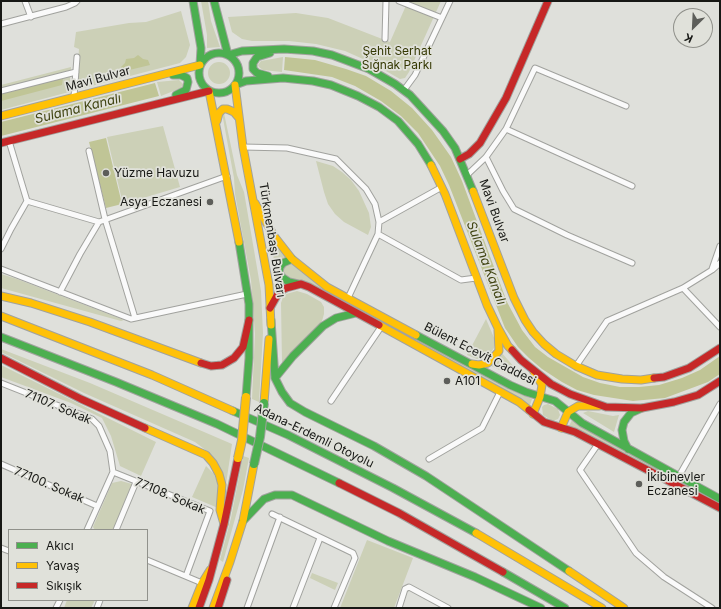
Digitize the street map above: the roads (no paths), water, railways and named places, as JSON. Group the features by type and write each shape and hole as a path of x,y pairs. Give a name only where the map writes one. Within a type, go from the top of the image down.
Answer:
{"main road":[{"path":"193,1 201,48 199,78 202,84 209,91 227,176 244,267 248,294 249,320 249,358 242,440 224,524 199,608"},
{"path":"214,1 228,55"},
{"path":"460,159 469,154 480,143 506,98 548,1"},
{"path":"284,49 257,57 253,63 253,69 256,73 283,78 314,81 331,85 358,96 379,107 398,121 418,144 433,166 476,278 498,328 508,346 534,371 551,384 570,394 606,407"},
{"name":"Mavi Bulvar","path":"228,55 242,51 284,49 319,52 350,60 370,69 404,90 443,131 455,148 467,175 509,286 519,308 533,332 556,354 576,366 597,375 641,380 664,376 689,368 720,348"},
{"path":"5,142 209,91 224,93 231,90 238,79 239,72 237,65 228,55 221,53 214,54 209,56 200,65"},
{"name":"Mavi Bulvar","path":"1,116 200,65"},
{"path":"154,76 181,75 187,78 188,82 186,90 161,103"},
{"path":"235,85 246,81 283,78"},
{"name":"Türkmenbaşı Bulvarı","path":"213,608 243,521 260,437 271,320 269,285 243,147 235,85"},
{"path":"217,128 218,116 223,109 234,112 239,119 240,125"},
{"name":"Bülent Ecevit Caddesi","path":"254,201 274,236 292,259 327,287 468,364 510,385 540,397 555,401 582,423 720,498"},
{"name":"Bülent Ecevit Caddesi","path":"292,259 283,263 279,273 289,282 309,286 519,402 544,422 575,432 720,508"},
{"path":"270,308 279,292 293,285 302,284"},
{"path":"1,296 31,303 90,322 196,362 211,366 222,365 234,358 243,347 249,320"},
{"path":"275,378 292,356 323,326 336,318 356,313"},
{"name":"Adana-Erdemli Otoyolu","path":"1,316 152,375 288,435 484,537 602,608"},
{"path":"271,320 275,378 282,392 290,403 374,446 426,476 624,608"},
{"path":"468,364 479,365 488,363 496,356 499,351 498,328"},
{"path":"1,337 116,382 217,424 297,462 399,513 565,608"},
{"path":"1,358 82,399 206,455 213,463 219,474 222,485 220,510 224,524"},
{"path":"533,414 540,397 542,384 534,371"},
{"path":"561,428 568,412 578,406 642,408 674,402 698,395 720,381"},
{"path":"628,449 624,441 622,430 624,422 631,413 642,408"},
{"path":"243,521 264,499 275,495 292,495 388,540 475,577 541,608"},
{"path":"218,608 225,586 230,562"},
{"path":"192,608 202,583 212,567"}],"street":[{"path":"25,1 31,17"},
{"path":"1,24 66,8 77,1"},
{"path":"385,39 386,1"},
{"path":"399,1 442,18"},
{"path":"404,90 415,76 450,1"},
{"path":"74,97 77,57"},
{"path":"467,175 486,157 506,129 535,68 626,106"},
{"path":"1,92 76,72"},
{"path":"506,129 632,186"},
{"path":"5,142 27,201"},
{"path":"243,147 286,148 336,159 366,190 374,204 379,222 378,234 348,298"},
{"path":"89,151 105,219 135,318"},
{"path":"486,157 503,191 514,208 568,235 632,263"},
{"path":"60,292 99,222 227,176"},
{"path":"379,222 442,187"},
{"path":"27,201 99,222"},
{"path":"1,249 27,201"},
{"path":"378,234 461,280 476,278"},
{"path":"712,270 720,246"},
{"path":"576,366 607,321 683,288 712,270 720,263"},
{"path":"1,269 131,319 248,294"},
{"path":"683,288 720,327"},
{"path":"331,401 381,327"},
{"name":"71107. Sokak","path":"1,383 92,419 99,426 110,451 113,472"},
{"path":"430,459 482,428 500,392"},
{"path":"679,476 720,404"},
{"path":"598,444 580,470 636,553 664,577 712,608"},
{"name":"77100. Sokak","path":"1,464 97,506"},
{"path":"87,529 113,472"},
{"name":"77108. Sokak","path":"113,472 210,511 186,576"},
{"path":"116,529 136,482"},
{"path":"272,514 353,553 355,558 334,608"},
{"path":"247,608 280,517"},
{"path":"293,608 320,538"},
{"path":"148,560 202,583"},
{"path":"399,608 405,589 409,587 446,608"}],"water":[{"path":"138,55 143,59 148,60 150,65 121,72 121,67 125,63 126,59 134,58"},
{"name":"Sulama Kanalı","path":"285,57 315,60 366,76 391,91 412,108 432,130 451,157 462,181 507,302 522,330 535,347 548,357 583,377 600,383 620,387 659,385 682,378 700,370 720,356 720,374 708,382 665,398 633,401 594,395 577,390 542,369 518,347 505,328 449,185 440,166 418,133 401,116 381,101 355,86 332,77 284,70"},
{"path":"63,78 62,85 1,101 1,94"},
{"name":"Sulama Kanalı","path":"155,83 159,96 1,136 1,122"},
{"name":"Yüzme Havuzu","path":"106,138 122,204 106,208 89,142"}],"place":[{"name":"Yüzme Havuzu","path":"106,173"},
{"name":"Asya Eczanesi","path":"210,202"},
{"name":"A101","path":"447,381"},
{"name":"İkibinevler Eczanesi","path":"639,484"}],"park label":[{"name":"Şehit Serhat Sığnak Parkı","path":"397,58"}]}
